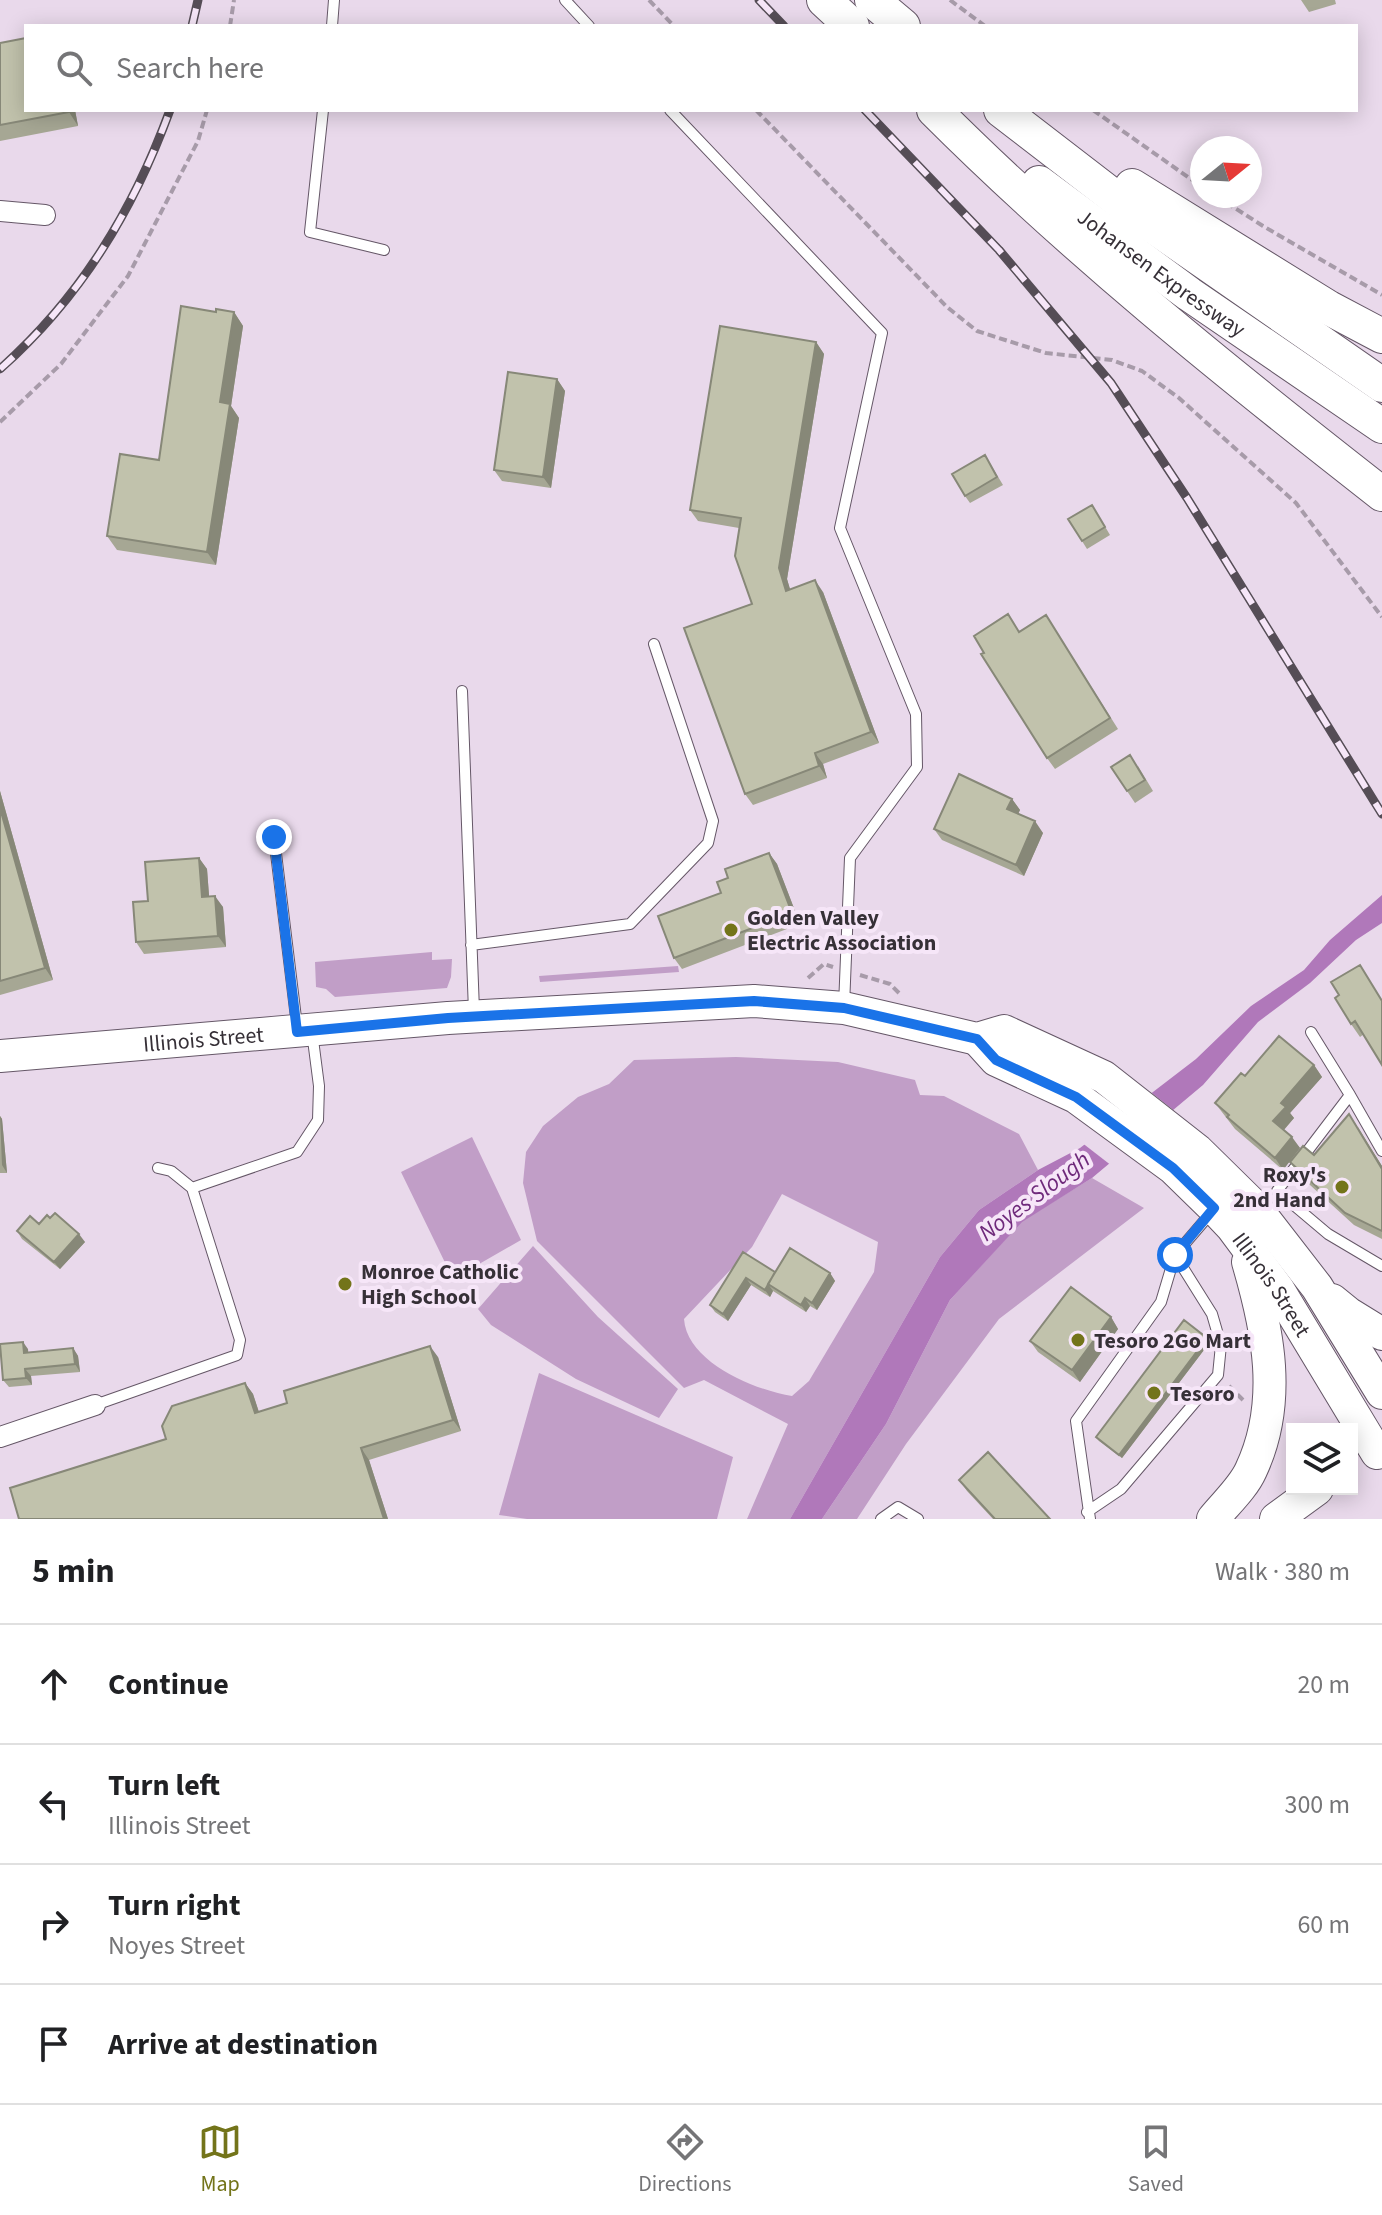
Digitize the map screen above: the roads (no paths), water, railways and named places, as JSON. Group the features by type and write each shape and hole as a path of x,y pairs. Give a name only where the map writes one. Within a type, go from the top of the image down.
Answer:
{"highway":[{"path":"872,0 901,24"},
{"path":"936,112 1007,183 1254,394 1382,494"},
{"name":"Johansen Expressway","path":"950,112 1143,261 1382,426"},
{"path":"1006,114 1117,177 1329,308 1382,336"},
{"name":"Johansen Expressway","path":"1006,114 1140,217 1382,385"}],"main road":[{"name":"Illinois Street","path":"0,1056 475,1017 754,1001 844,1008 977,1039 1004,1031 1104,1077 1185,1159 1214,1208 1278,1289 1370,1456"},
{"name":"Illinois Street","path":"977,1039 996,1060 1076,1097 1185,1159 1266,1199 1382,1393"},
{"path":"1213,1519 1251,1471 1269,1408 1271,1362 1260,1303 1241,1240"},
{"path":"1317,1287 1348,1313 1382,1334"},
{"path":"1276,1519 1309,1495"}],"street":[{"path":"0,211 45,215"},
{"path":"0,1437 95,1405"}],"lane":[{"path":"332,24 334,0"},
{"path":"565,0 587,24"},
{"path":"323,112 310,232 384,250"},
{"path":"672,112 882,333 840,528 916,714 917,767 850,858 844,1008"},
{"path":"471,945 630,924 708,843 713,821 654,644"},
{"path":"462,691 475,1017"},
{"path":"192,1188 297,1152 318,1120 319,1086 305,1031 274,837"},
{"path":"1311,1032 1382,1151"},
{"path":"1350,1095 1266,1199 1382,1266"},
{"path":"95,1405 237,1355 240,1340 192,1188 171,1171 158,1168"},
{"path":"1088,1516 1076,1421 1161,1302 1175,1255 1214,1208"},
{"path":"1088,1516 1121,1489 1218,1375 1221,1345 1212,1314 1175,1255"},
{"path":"881,1519 898,1507 918,1519"}],"water":[{"name":"Noyes Slough","path":"1382,895 1382,923 1356,940 1310,983 1258,1022 1203,1085 1092,1178 1022,1222 950,1300 886,1424 822,1519 790,1519 940,1257 979,1210 1038,1170 1080,1148 1196,1059 1251,1006 1304,970 1330,940"}],"railway":[{"path":"192,24 198,0"},
{"path":"759,0 782,24"},
{"path":"0,369 56,312 102,250 139,183 169,112"},
{"path":"867,112 999,250 1111,383 1187,498 1382,814"}],"place":[{"name":"Golden Valley Electric Association","path":"731,930"},
{"name":"Roxy's 2nd Hand","path":"1342,1187"},
{"name":"Monroe Catholic High School","path":"345,1284"},
{"name":"Tesoro 2Go Mart","path":"1078,1340"},
{"name":"Tesoro","path":"1154,1393"}]}
